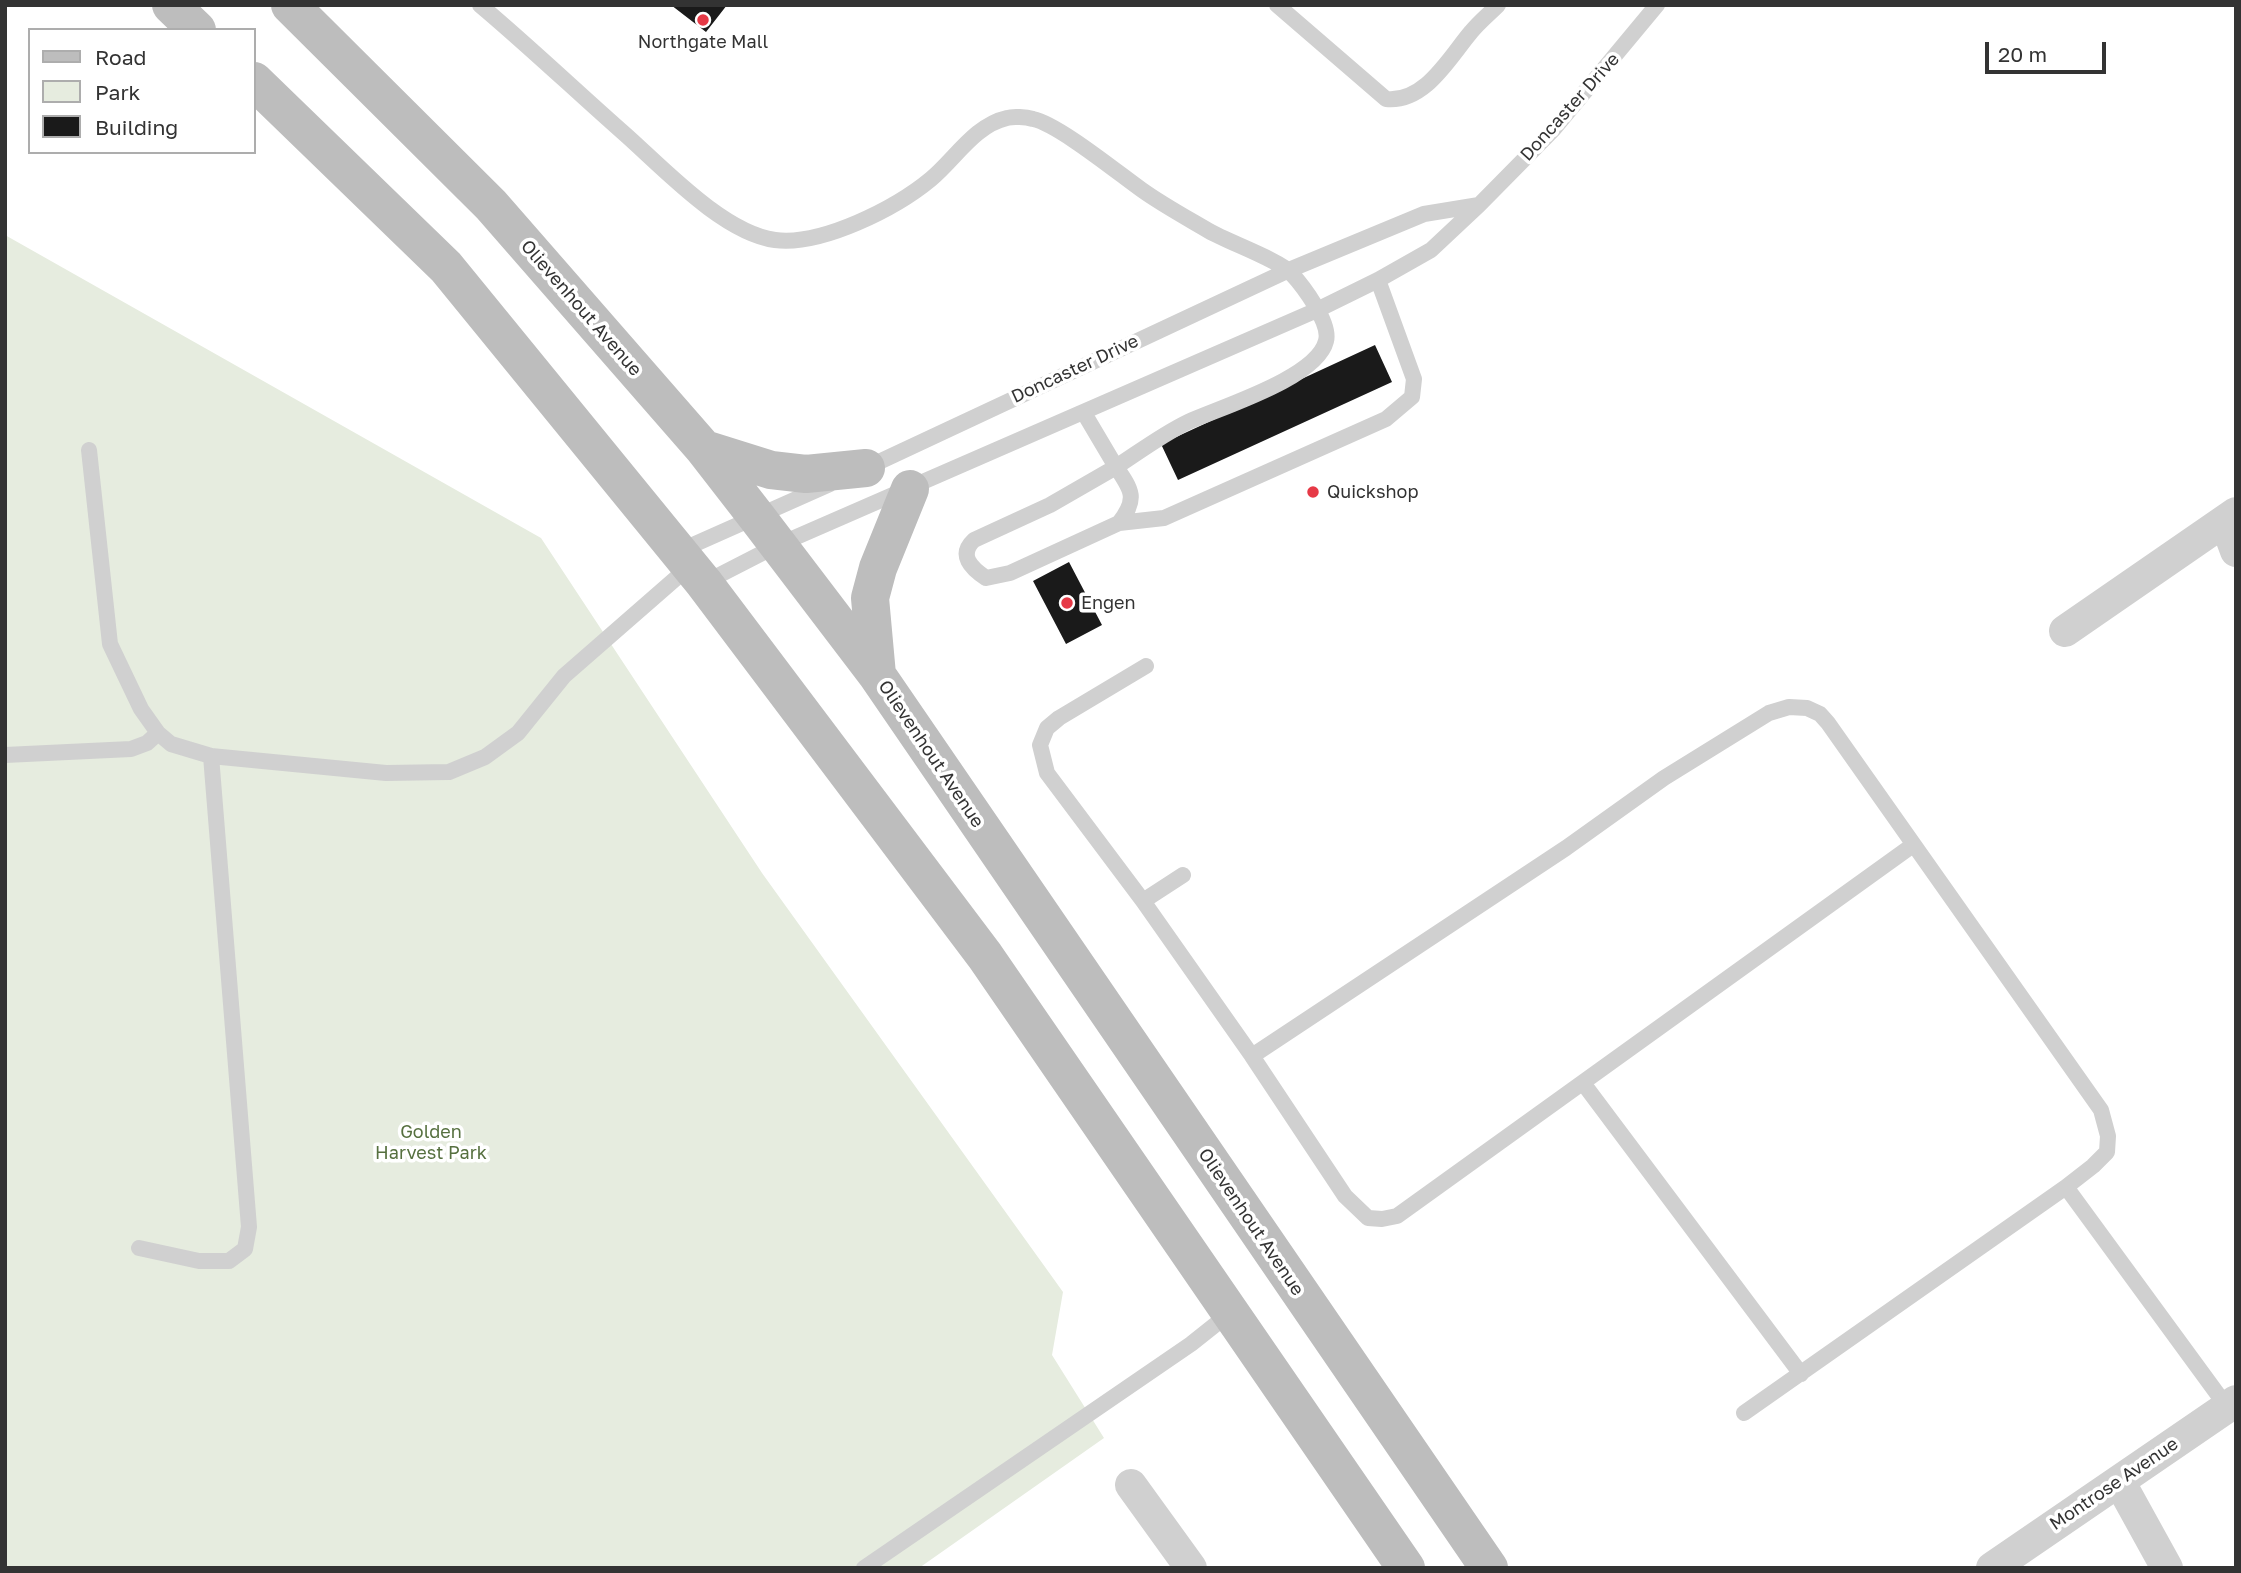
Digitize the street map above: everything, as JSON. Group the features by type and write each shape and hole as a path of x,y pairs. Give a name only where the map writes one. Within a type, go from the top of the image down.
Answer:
{"street":[{"path":"171,5 195,28"},
{"name":"Olievenhout Avenue","path":"290,5 491,205 704,449 767,530 877,675 1489,1568"},
{"path":"256,84 446,267 690,567 985,956 1406,1568"},
{"path":"704,449 771,470 806,474 866,468"},
{"path":"877,675 870,598 878,568 910,489"},
{"path":"2065,631 2230,517 2236,551"},
{"name":"Montrose Avenue","path":"1992,1568 2231,1404"},
{"path":"2119,1481 2167,1568"},
{"path":"1131,1485 1191,1568"}],"lane":[{"path":"480,5 692,195 733,226 775,240 809,238 869,219 930,181 985,127 1008,117 1035,119 1214,234 1289,270 1317,310 1327,332 1322,352 1312,362 1271,387 1186,423 1050,505 974,540 967,547 965,555 978,573 986,578 995,578 1119,523 1164,518 1385,419 1412,397 1414,379 1378,280"},
{"path":"1277,5 1386,99 1395,100 1415,93 1427,85 1498,5"},
{"name":"Doncaster Drive","path":"690,567 767,530 910,489 1317,310 1431,250 1553,130 1657,5"},
{"name":"Doncaster Drive","path":"690,567 767,530 866,468 1289,270 1424,214 1479,205"},
{"path":"1084,413 1126,481 1132,499 1130,509 1119,523"},
{"path":"89,450 110,644 141,709 158,733 171,744 211,756 386,773 449,772 485,757 518,733 564,676 690,567"},
{"path":"1146,666 1059,718 1047,728 1040,745 1047,773 1143,901 1252,1056 1345,1196 1368,1218 1397,1216 1913,845"},
{"path":"1252,1056 1566,848 1664,778 1769,713 1788,707 1807,708 1820,714 2101,1110 2108,1136 2107,1152 2066,1187 1744,1413"},
{"path":"5,755 131,749 147,743 158,733"},
{"path":"139,1248 199,1261 229,1261 245,1249 249,1227 211,756"},
{"path":"1143,901 1183,875"},
{"path":"1583,1083 1801,1374"},
{"path":"2066,1187 2231,1404"},
{"path":"864,1568 1191,1344 1230,1313"}],"green space":[{"name":"Golden Harvest Park","path":"5,235 541,538 762,873 1063,1292 1052,1355 1104,1438 919,1568 5,1568"}],"building":[{"name":"Northgate Mall","path":"671,5 727,5 706,32"},
{"path":"1375,345 1392,382 1178,480 1161,444"},
{"name":"Engen","path":"1069,562 1102,625 1066,644 1033,581"}],"place":[{"name":"Northgate Mall","path":"703,20"},
{"name":"Quickshop","path":"1313,492"},
{"name":"Engen","path":"1067,603"}]}
